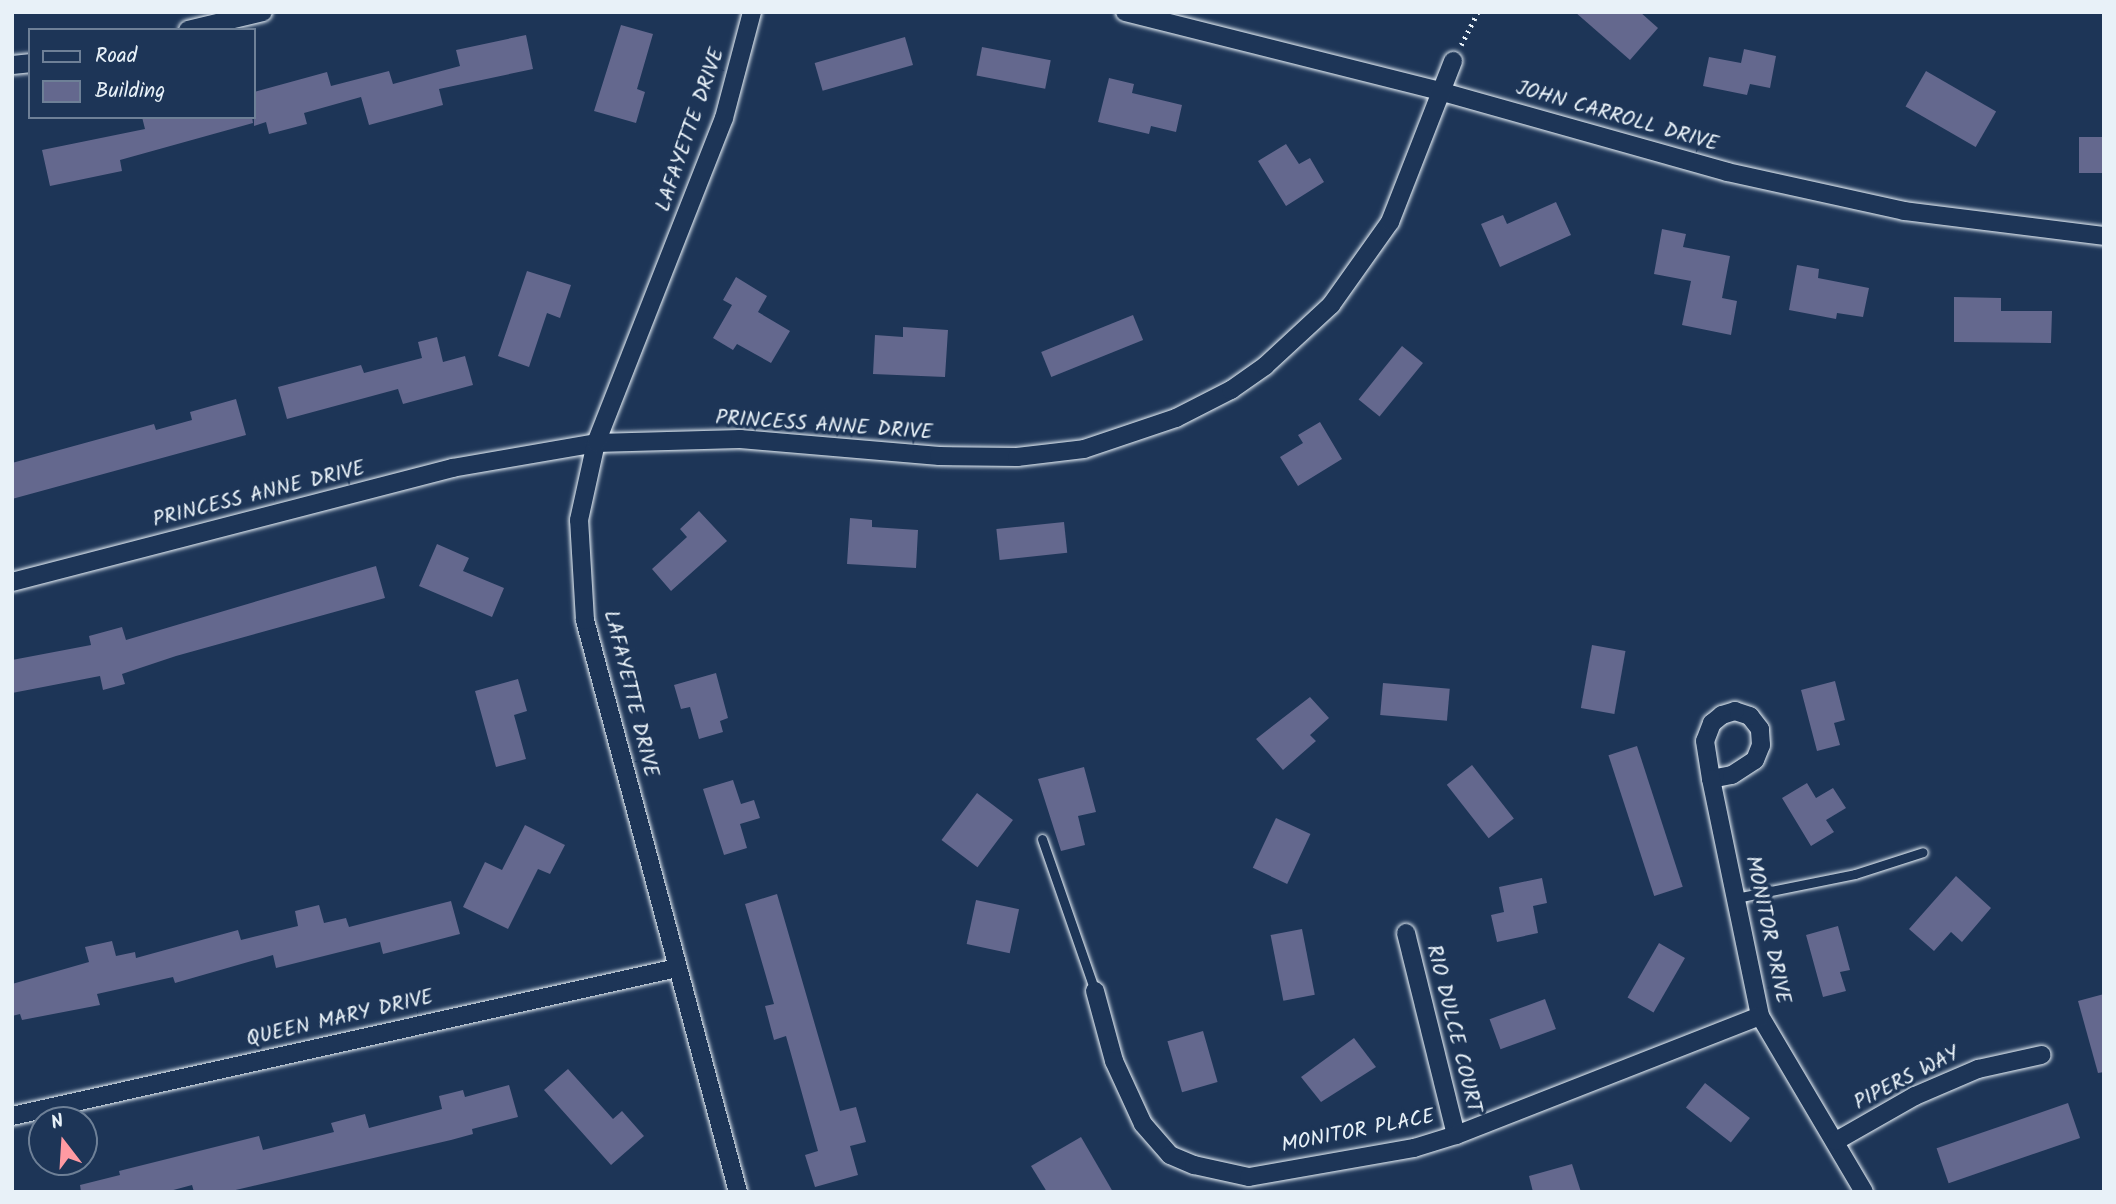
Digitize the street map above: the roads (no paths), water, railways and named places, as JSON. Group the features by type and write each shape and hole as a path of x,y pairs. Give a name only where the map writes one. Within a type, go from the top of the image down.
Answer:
{"street":[{"path":"196,28 263,12"},
{"name":"LAFAYETTE DRIVE","path":"738,1192 585,620 579,520 596,443 724,118 752,12"},
{"name":"JOHN CARROLL DRIVE","path":"1125,12 1443,92 1727,172 1904,211 2104,236"},
{"name":"PRINCESS ANNE DRIVE","path":"12,582 452,468 596,443 740,439 939,456 1017,457 1084,449 1176,418 1231,390 1265,366 1331,305 1390,222 1453,61"},
{"name":"MONITOR DRIVE","path":"1711,779 1760,1016 1864,1192"},
{"name":"RIO DULCE COURT","path":"1406,933 1456,1135"},
{"name":"QUEEN MARY DRIVE","path":"12,1115 677,968"},
{"name":"MONITOR PLACE","path":"1095,991 1114,1061 1143,1124 1170,1155 1195,1165 1249,1177 1414,1148 1456,1135 1760,1016"},
{"name":"PIPERS WAY","path":"1836,1141 1915,1096 1978,1069 2041,1055"}],"lane":[{"path":"1042,839 1095,991"},
{"path":"1736,898 1855,874 1923,852"}]}
